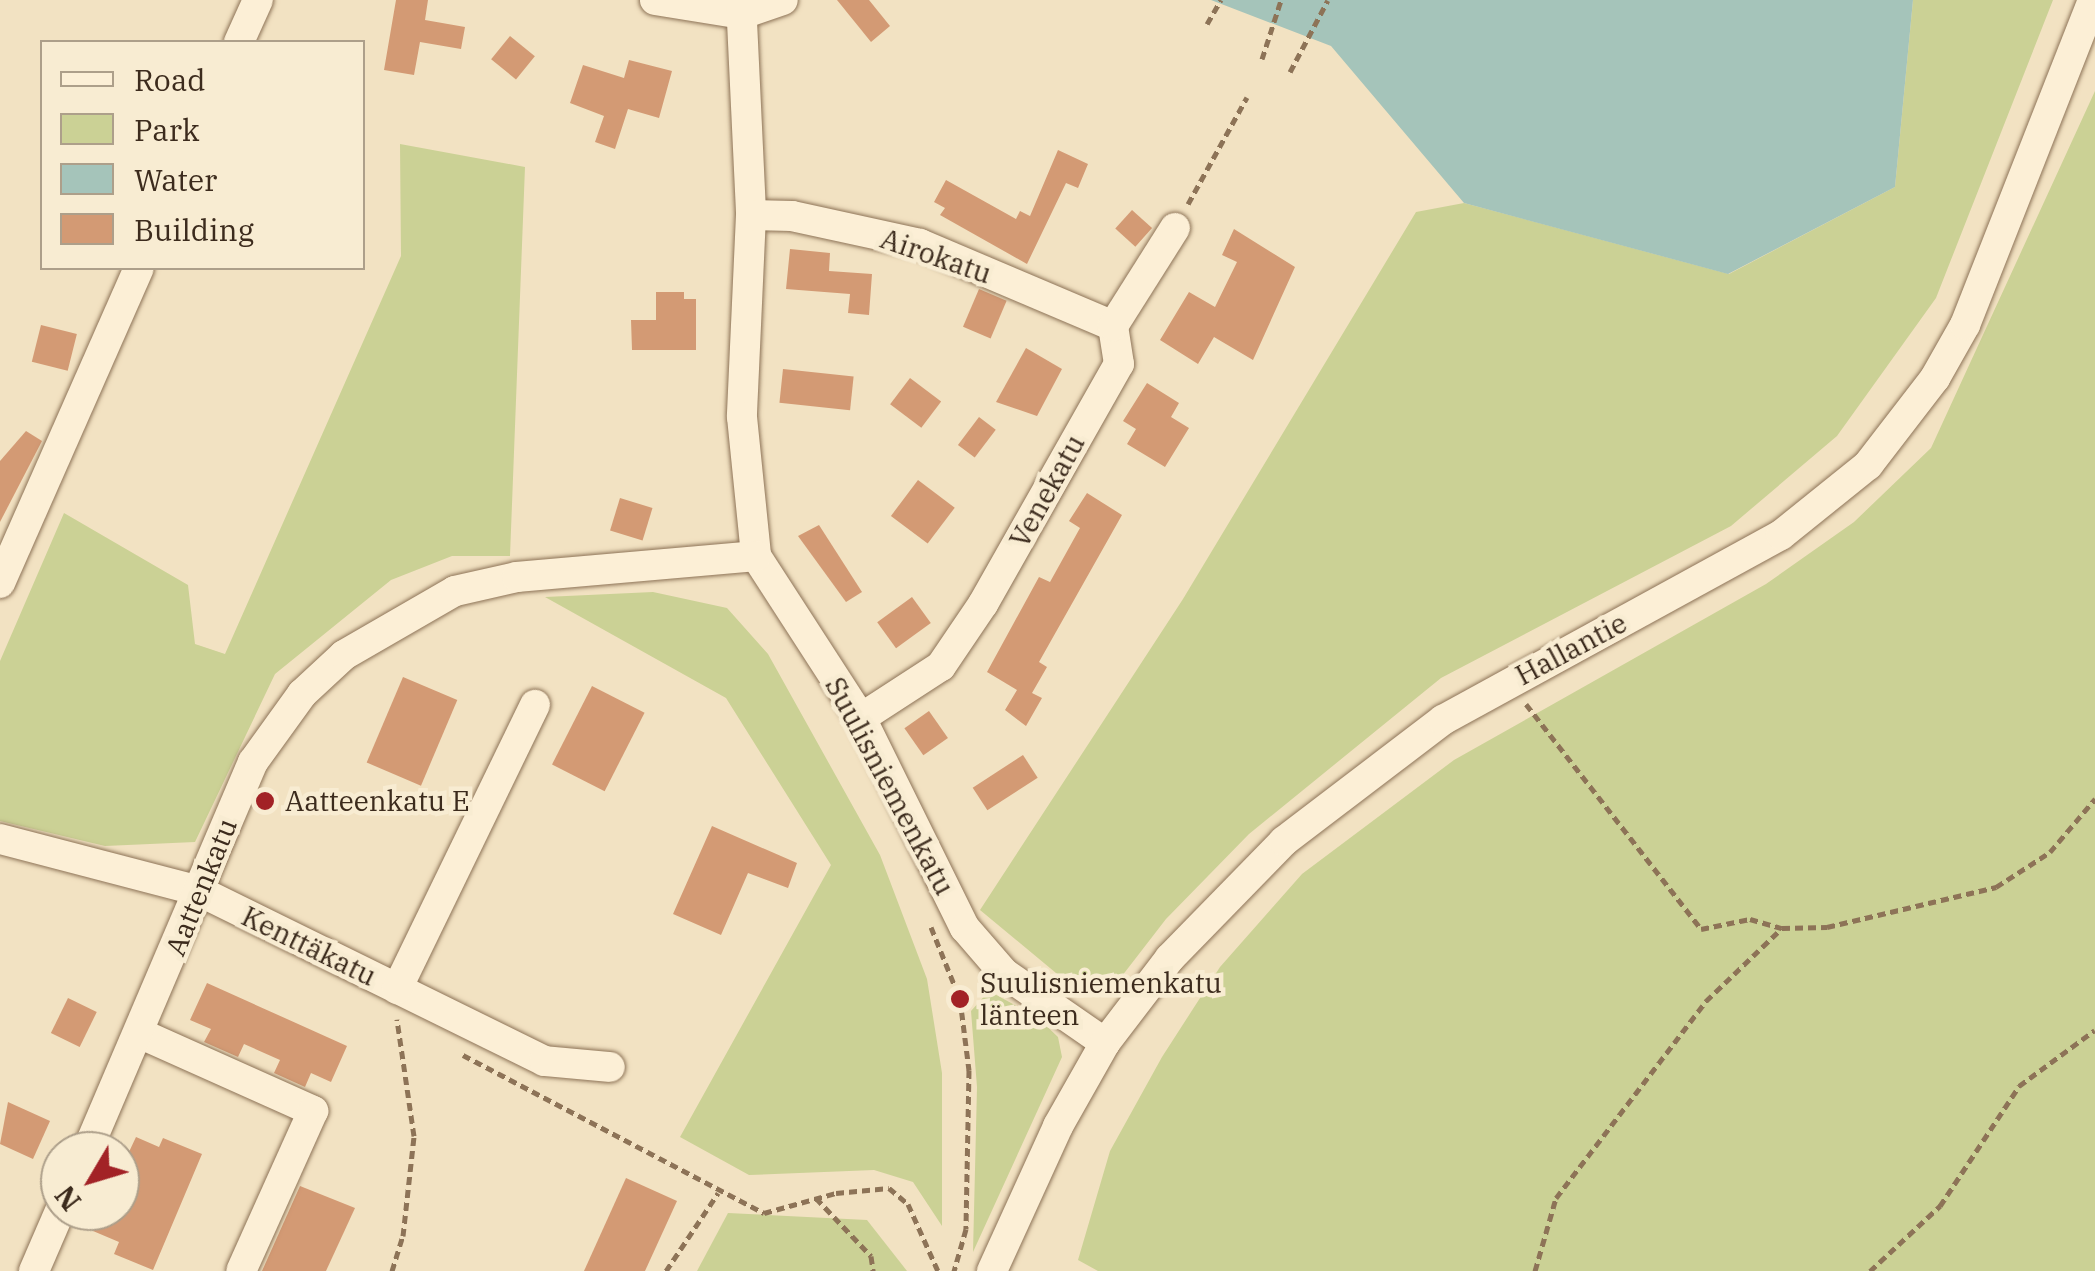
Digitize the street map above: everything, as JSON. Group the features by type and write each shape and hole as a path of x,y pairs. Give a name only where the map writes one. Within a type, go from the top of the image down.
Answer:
{"street":[{"path":"240,40 258,0"},
{"path":"655,0 742,7 782,0"},
{"name":"Hallantie","path":"992,1271 1058,1126 1105,1043 1170,958 1284,841 1378,765 1508,682 1781,535 1868,465 1935,378 1965,325 2093,0"},
{"name":"Suulisniemenkatu","path":"742,7 751,215 742,416 756,556 861,718 965,928 1004,973 1105,1043"},
{"name":"Airokatu","path":"751,215 792,216 920,244 1113,326"},
{"path":"1113,326 1174,228"},
{"path":"0,583 139,270"},
{"name":"Venekatu","path":"861,718 941,666 983,604 1119,364 1113,326"},
{"name":"Aattenkatu","path":"96,1131 252,762 302,694 344,655 403,617 455,592 516,578 756,556"},
{"path":"396,988 535,705"},
{"name":"Kenttäkatu","path":"0,839 199,891 544,1061 610,1068"},
{"path":"139,1033 313,1111 241,1271"},
{"path":"34,1271 51,1231"}],"path":[{"path":"1207,24 1221,0"},
{"path":"1262,60 1281,0"},
{"path":"1290,72 1328,0"},
{"path":"1174,228 1247,96"},
{"path":"1508,682 1701,928 1750,918 1782,928 1827,927 1996,886 2050,852 2095,799"},
{"path":"926,914 960,999 968,1070 966,1230 954,1271"},
{"path":"1535,1271 1556,1198 1706,1000 1782,928"},
{"path":"392,1271 403,1236 414,1136 397,1019"},
{"path":"1870,1271 1940,1206 2020,1086 2095,1030"},
{"path":"666,1271 718,1193"},
{"path":"816,1198 871,1256 873,1271"}],"green space":[{"path":"1913,0 2053,0 1936,298 1837,436 1731,526 1441,678 1249,834 1166,919 1115,985 1098,991 1068,983 980,910 1183,599 1416,212 1464,203 1729,274 1895,187"},
{"path":"2095,91 2095,1271 1098,1271 1078,1260 1110,1151 1162,1057 1220,967 1302,874 1454,760 1766,584 1854,522 1931,448"},
{"path":"400,144 525,167 510,556 452,556 391,580 275,674 195,842 105,846 0,821 0,661 64,513 188,585 195,644 225,654 401,256"},
{"path":"653,592 727,608 768,654 880,855 927,979 942,1073 942,1226 913,1182 874,1170 749,1175 680,1137 831,865 726,698 545,597"},
{"path":"989,991 1037,1017 1058,1037 1062,1057 973,1252 977,1087 971,1011"},
{"path":"728,1213 867,1220 907,1271 697,1271"}],"water":[{"path":"1211,0 1913,0 1895,187 1728,274 1464,203 1331,46"}],"building":[{"path":"396,0 428,0 425,20 465,27 461,49 420,42 414,75 384,70"},
{"path":"837,0 869,0 890,26 871,42"},
{"path":"510,36 535,56 516,79 491,59"},
{"path":"629,60 672,71 659,118 628,109 615,149 595,142 604,116 570,103 583,65 624,78"},
{"path":"1058,150 1088,164 1078,188 1066,183 1027,264 940,215 945,208 934,202 946,180 1016,219 1020,211 1030,216"},
{"path":"1132,210 1152,228 1135,247 1115,229"},
{"path":"1234,229 1295,267 1253,360 1214,337 1198,364 1160,340 1189,292 1215,307 1237,262 1222,255"},
{"path":"790,249 830,253 829,271 872,274 869,315 848,313 850,294 786,289"},
{"path":"979,289 1007,301 991,338 963,327"},
{"path":"656,292 684,292 684,299 696,299 696,350 632,350 631,320 656,320"},
{"path":"41,325 77,334 68,371 32,362"},
{"path":"1026,348 1062,369 1037,416 996,402"},
{"path":"783,369 854,376 850,410 779,403"},
{"path":"910,378 941,401 921,428 890,404"},
{"path":"1147,383 1179,403 1171,417 1189,428 1165,467 1127,444 1136,429 1123,421"},
{"path":"979,417 996,430 975,458 958,445"},
{"path":"26,431 42,441 0,522 0,461"},
{"path":"918,480 955,508 928,544 891,516"},
{"path":"1087,493 1122,515 1039,662 1047,667 1032,693 1042,698 1026,726 1005,710 1017,690 987,672 1039,577 1050,582 1080,528 1069,521"},
{"path":"620,498 653,508 643,540 610,531"},
{"path":"819,525 862,592 846,602 798,536"},
{"path":"912,597 931,623 896,648 877,622"},
{"path":"403,677 457,700 421,786 367,763"},
{"path":"592,686 645,713 605,791 552,764"},
{"path":"929,711 948,738 923,755 904,728"},
{"path":"1023,755 1038,778 987,810 973,788"},
{"path":"712,826 797,863 788,888 748,873 721,935 673,914"},
{"path":"207,983 347,1046 331,1082 311,1073 305,1087 274,1073 280,1060 244,1044 238,1057 204,1042 211,1029 190,1020"},
{"path":"68,998 97,1012 80,1047 51,1033"},
{"path":"8,1102 50,1121 46,1131 40,1131 33,1159 0,1144"},
{"path":"163,1138 202,1154 153,1270 114,1254 119,1242 93,1231 140,1231 140,1139 159,1147"},
{"path":"626,1178 677,1201 645,1271 584,1271"},
{"path":"300,1186 355,1208 326,1271 262,1271"}],"place":[{"name":"Aatteenkatu E","path":"265,801"},
{"name":"Suulisniemenkatu länteen","path":"960,999"}]}
